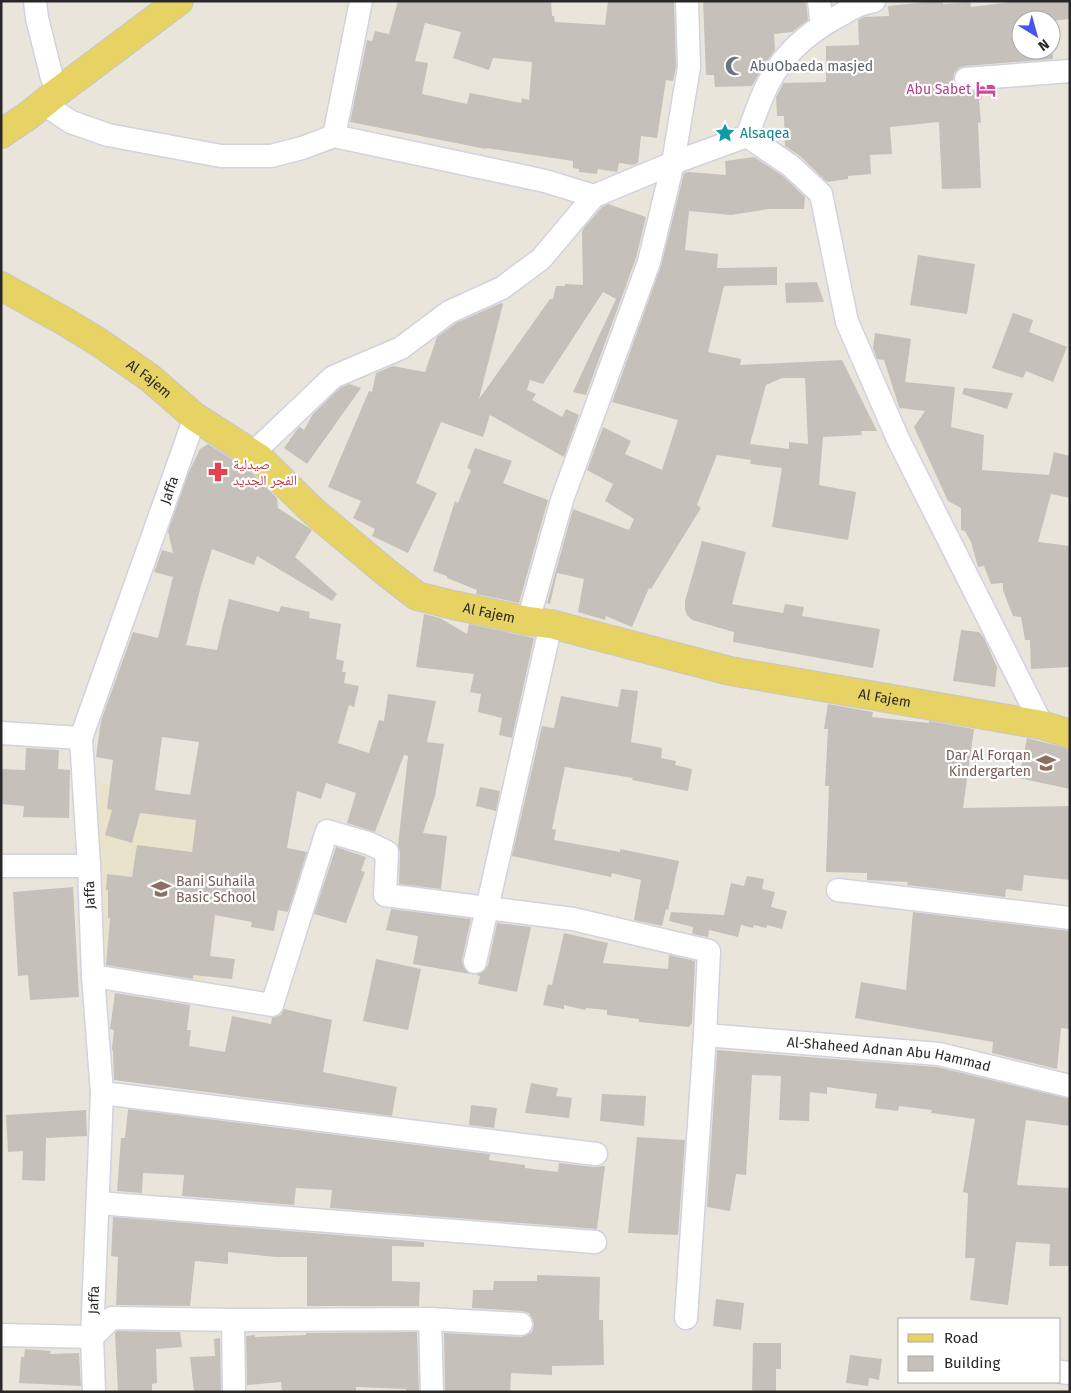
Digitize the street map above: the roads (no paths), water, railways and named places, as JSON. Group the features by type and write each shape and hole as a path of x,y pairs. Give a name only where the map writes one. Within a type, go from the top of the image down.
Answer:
{"main road":[{"path":"36,110 38,94 52,78 122,20 152,1"},
{"path":"1,134 36,110 179,1"},
{"name":"Al Fajem","path":"1,286 100,343 150,378 194,417 252,454 277,474 313,511 417,596 540,622 730,671 1042,725 1069,732"}],"street":[{"path":"35,1 52,78"},
{"path":"334,136 361,1"},
{"path":"475,962 487,909 562,500 649,262 673,163 689,67 688,1"},
{"path":"819,1 822,25"},
{"path":"252,454 333,377 401,348 448,312 502,288 534,265 547,253 594,196 673,163 747,136 768,83 780,64 796,45 822,25 863,2 874,1"},
{"path":"966,79 1070,71"},
{"path":"36,110 108,135 221,156 271,156 302,148 334,136 545,180 594,196"},
{"path":"747,136 791,166 821,194 847,322 898,439 1042,725"},
{"name":"Jaffa","path":"94,1392 92,1337 102,1093 93,976 89,866 81,738 194,417"},
{"path":"1,733 81,738"},
{"path":"93,976 272,1006 327,831 368,842 387,852 385,895 574,919 709,951 686,1318"},
{"path":"1,866 89,866"},
{"path":"838,890 1070,918"},
{"name":"Al-Shaheed Adnan Abu Hammad","path":"705,1036 939,1054 1070,1086"},
{"path":"102,1093 596,1154"},
{"path":"98,1204 595,1242"},
{"path":"1,1335 92,1337 112,1318 233,1320 430,1319 521,1324"},
{"path":"430,1319 432,1392"},
{"path":"233,1320 234,1392"}],"place":[{"name":"AbuObaeda masjed","path":"735,66"},
{"name":"Abu Sabet","path":"986,89"},
{"name":"Alsaqea","path":"725,133"},
{"name":"صيدلية الفجر الجديد","path":"218,472"},
{"name":"Dar Al Forqan Kindergarten","path":"1046,763"},
{"name":"Bani Suhaila Basic School","path":"161,889"}]}
